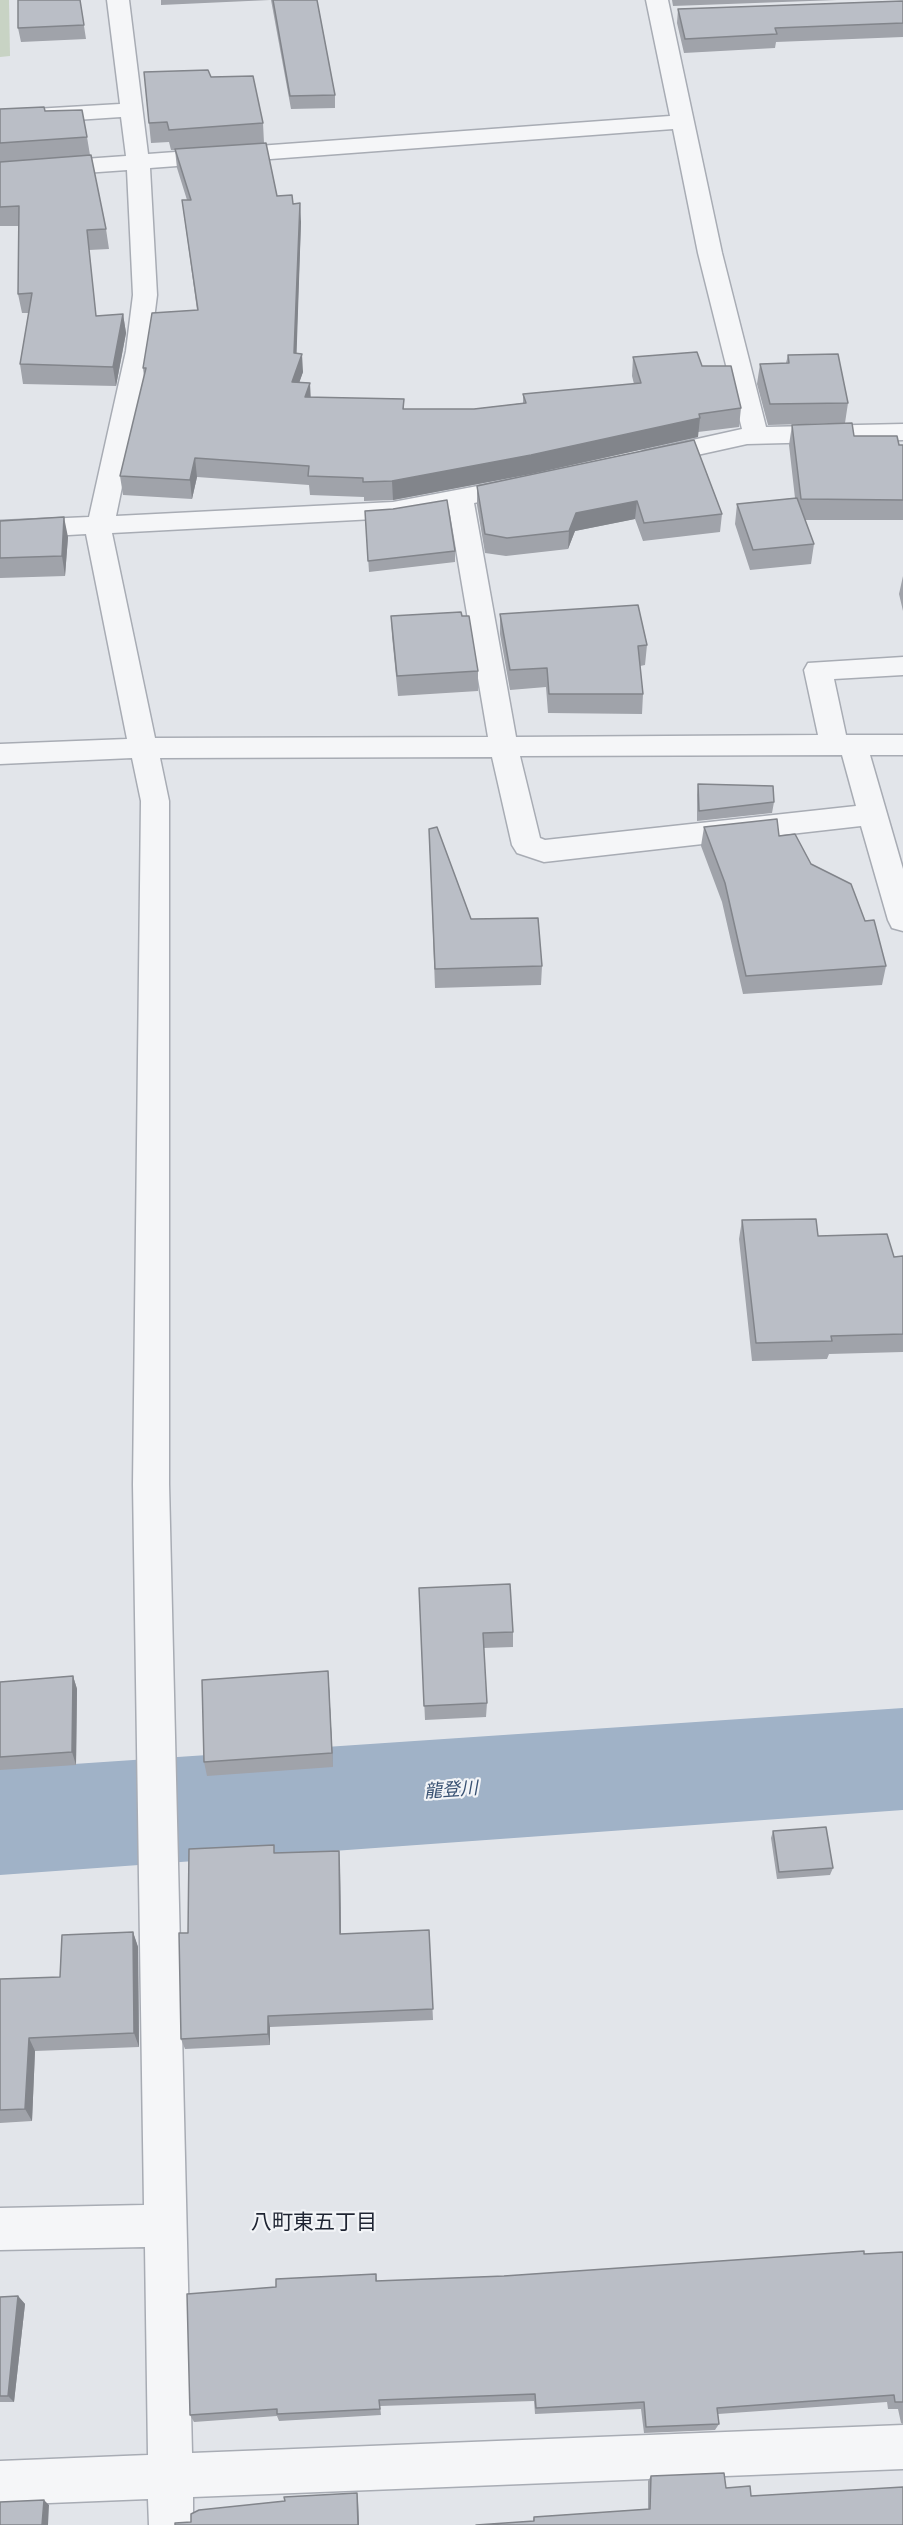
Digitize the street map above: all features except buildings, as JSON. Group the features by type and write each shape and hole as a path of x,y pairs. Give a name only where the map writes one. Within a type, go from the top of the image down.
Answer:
{"street":[{"path":"118,0 138,164 145,295 138,351 98,537 155,801 151,1484 171,2525"},
{"path":"666,10 682,123 710,253 756,436"},
{"path":"0,118 131,110"},
{"path":"0,172 138,164 682,123"},
{"path":"633,461 756,436 903,432"},
{"path":"0,530 101,527 393,510 542,482"},
{"path":"459,497 504,748 527,845 544,851 873,814"},
{"path":"903,666 818,670 844,746 873,814 903,920"},
{"path":"0,754 142,748 903,745"},
{"path":"0,2229 166,2226"},
{"path":"0,2483 903,2447"}],"green space":[{"path":"0,0 9,0 10,56 0,57"}],"waterway":[{"name":"龍登川","path":"0,1822 903,1759"}],"district":[{"name":"八町東五丁目","path":"314,2224"}]}
